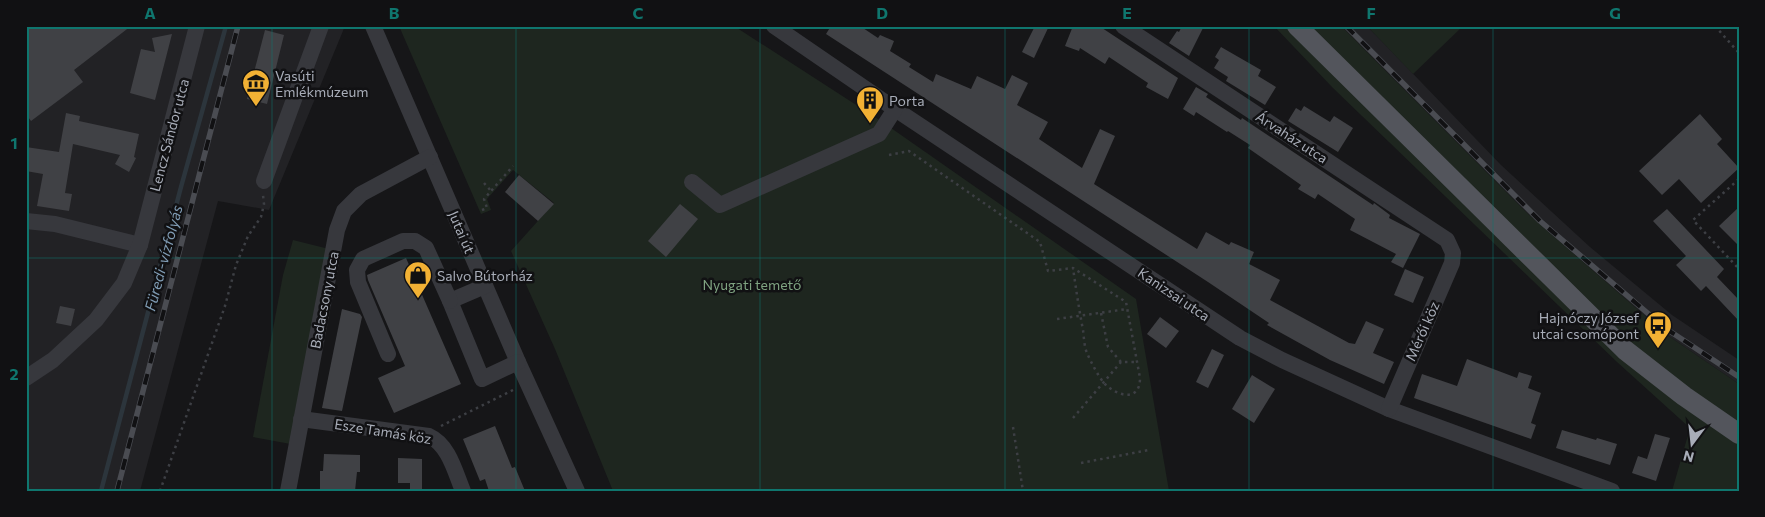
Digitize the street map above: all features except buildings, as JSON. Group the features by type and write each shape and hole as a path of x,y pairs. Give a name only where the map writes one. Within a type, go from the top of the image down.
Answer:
{"main road":[{"path":"1297,26 1625,350 1684,396 1739,434"}],"street":[{"name":"Lencz Sándor utca","path":"26,378 53,360 96,320 124,283 140,244 198,26"},
{"path":"264,181 321,26"},
{"name":"Jutai út","path":"373,26 527,383 577,491"},
{"name":"Kanizsai utca","path":"774,26 895,109 1240,338 1282,360 1388,409 1612,491"},
{"name":"Árvaház utca","path":"1123,26 1436,231 1447,240 1453,253"},
{"path":"692,182 720,205 879,134 895,109"},
{"name":"Badacsony utca","path":"288,491 337,230 344,211 361,194 430,157"},
{"path":"26,221 54,224 140,244"},
{"path":"388,354 358,282 357,270 363,259 403,241 415,241 426,248 482,379 518,362"},
{"name":"Mérői köz","path":"1388,409 1448,272 1453,253"},
{"path":"450,302 485,286"},
{"name":"Esze Tamás köz","path":"301,420 430,436 444,446 463,491"}],"path":[{"path":"1715,26 1739,53"},
{"path":"889,155 909,151 1040,242 1048,271 1073,268 1126,302 1140,385 1131,395 1115,392 1104,382 1087,352 1073,268"},
{"path":"482,210 487,208 484,199 513,166"},
{"path":"1739,179 1694,220 1739,269"},
{"path":"160,491 225,306 236,265 248,236 261,216 264,204 264,181"},
{"path":"484,183 491,191"},
{"path":"1057,319 1128,309"},
{"path":"1101,312 1108,347 1121,362 1137,362"},
{"path":"1074,418 1121,362"},
{"path":"430,436 439,427 527,383"},
{"path":"1013,427 1023,491"},
{"path":"1081,463 1149,450"}],"shaded area":[{"path":"26,26 345,26 269,210 218,201 140,491 26,491"},
{"path":"1341,26 1367,26 1501,165 1590,247 1672,315 1739,360 1739,384 1667,335 1528,214"}],"green space":[{"name":"Nyugati temető","path":"399,26 734,26 881,121 1136,299 1169,491 613,491 555,349 511,251 554,203 513,170 487,199 491,210 481,214"},
{"path":"1274,26 1341,26 1528,214 1667,335 1739,384 1739,491 1672,491 1690,428 1617,362 1333,88"},
{"path":"1367,26 1463,26 1413,74"},
{"path":"293,240 333,250 296,445 253,437 283,275"}],"waterway":[{"name":"Füredi-vízfolyás","path":"101,491 181,187 226,26"}],"railway":[{"path":"117,491 238,26"},
{"path":"1346,26 1540,221 1665,328 1739,377"}],"place":[{"name":"Vasúti Emlékmúzeum","path":"256,107"},
{"name":"Porta","path":"870,124"},
{"name":"Salvo Bútorház","path":"418,299"},
{"name":"Hajnóczy József utcai csomópont","path":"1658,349"}]}
